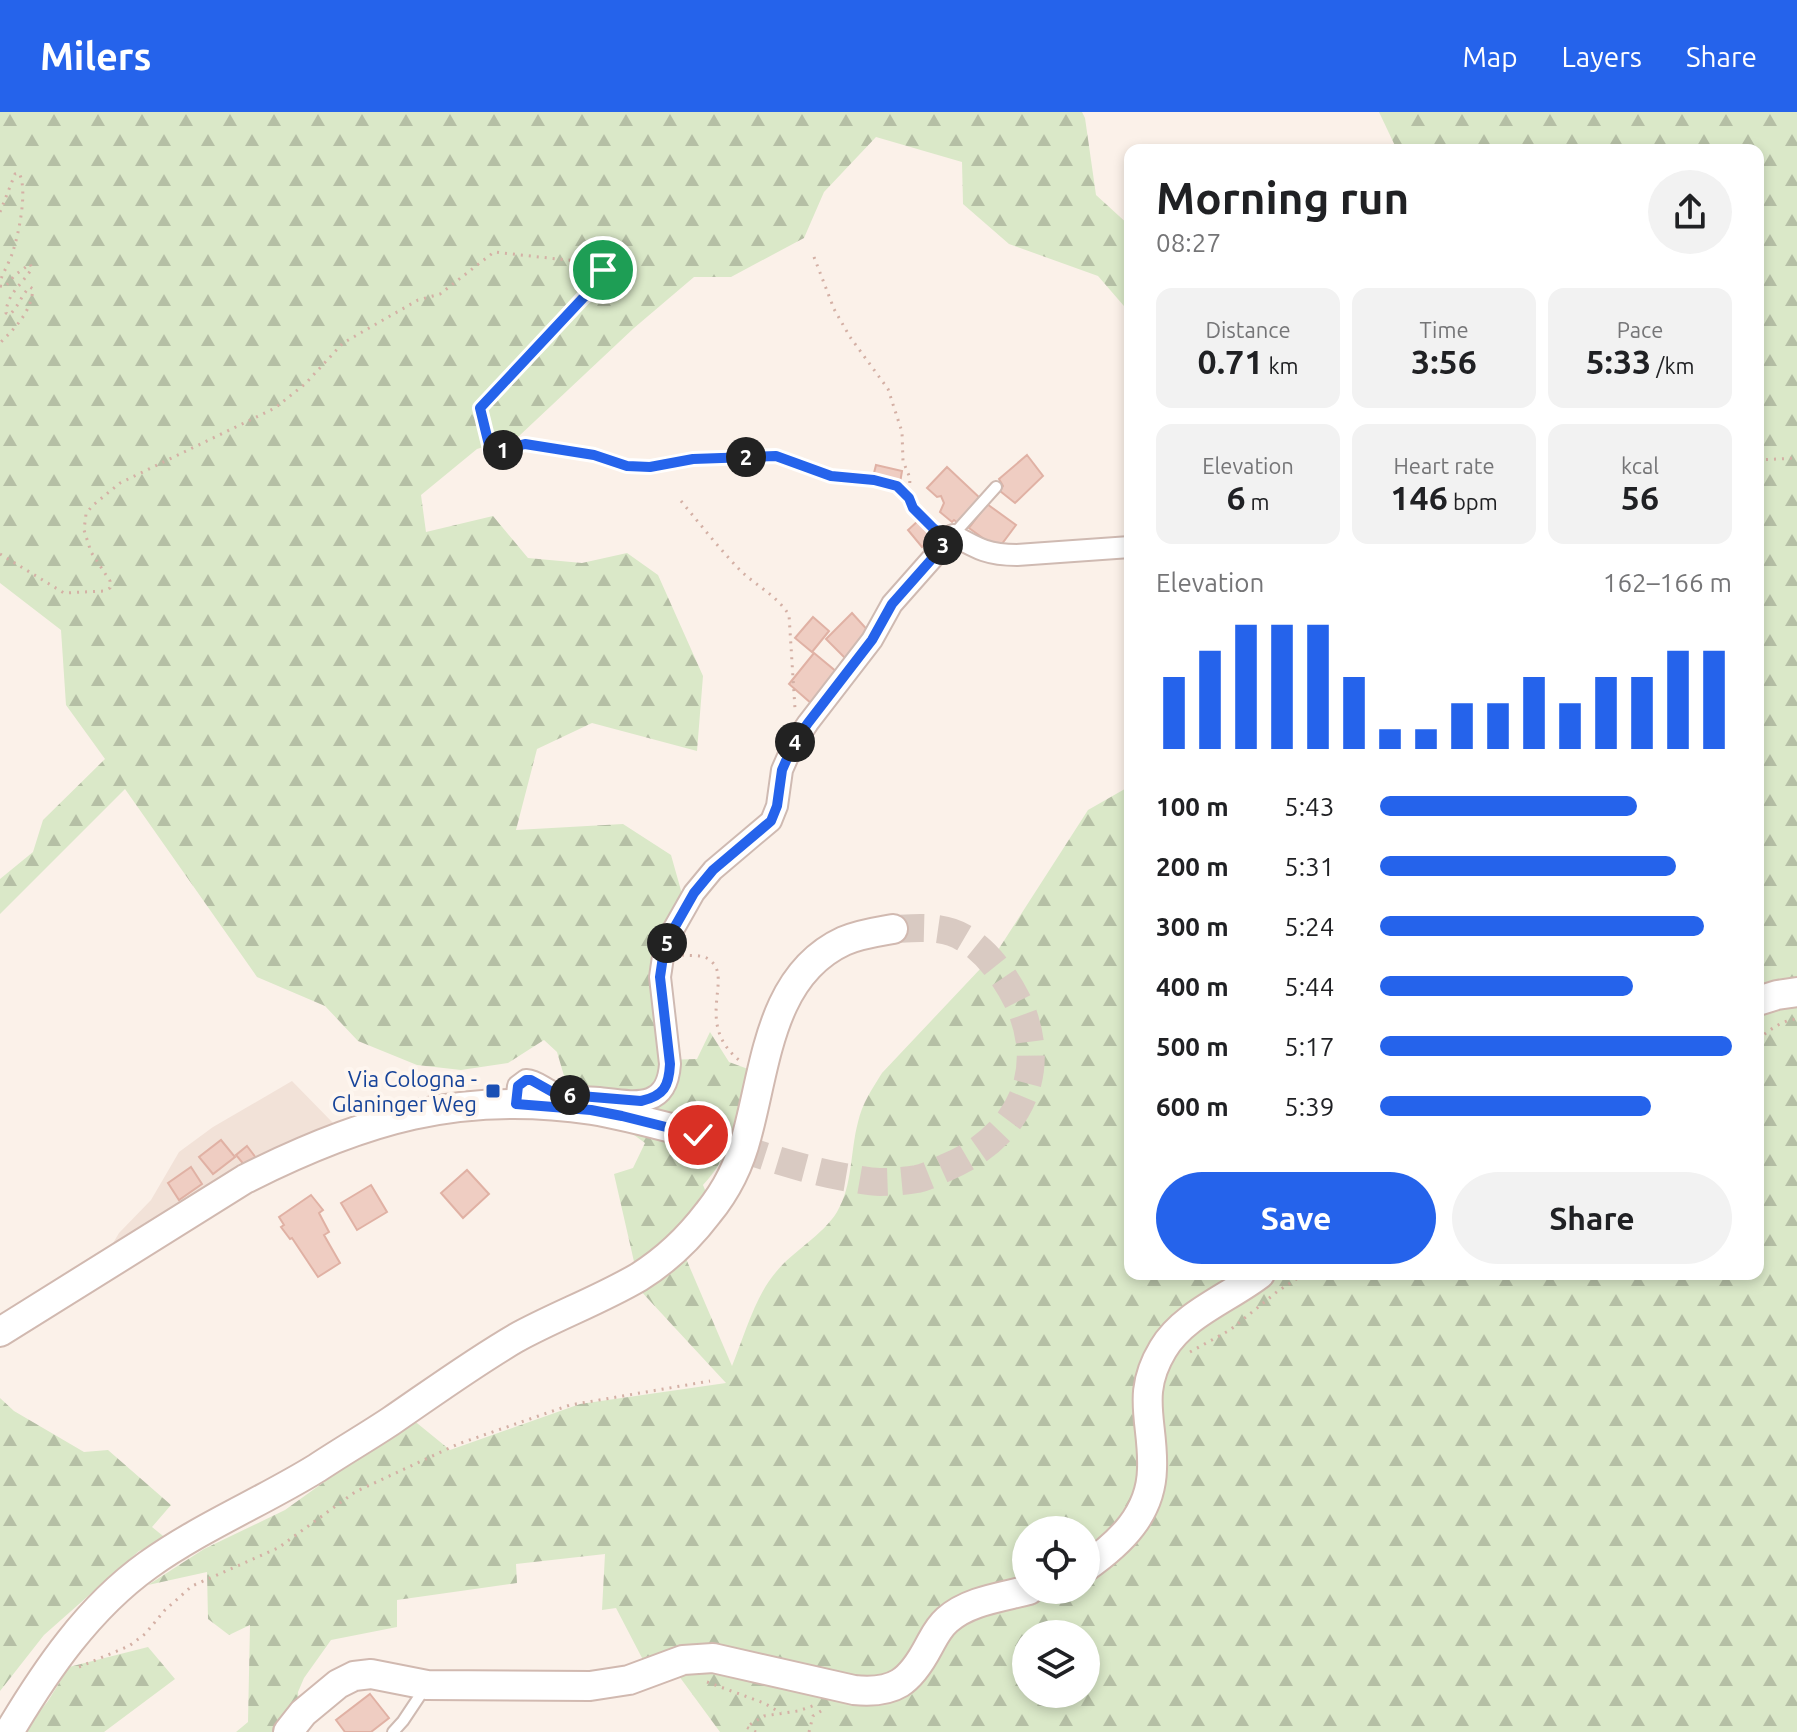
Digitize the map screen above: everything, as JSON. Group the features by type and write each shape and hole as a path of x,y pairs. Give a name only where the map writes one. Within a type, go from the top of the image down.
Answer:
{"main road":[{"path":"9,1732 64,1648 99,1608 147,1565 306,1475 514,1340 641,1276 674,1251 710,1211 737,1165 774,1029 783,1002 794,985 808,967 843,942 864,934 893,929"},
{"path":"1764,999 1797,992"},
{"path":"0,1332 245,1179 286,1158 358,1129 420,1112 516,1104 591,1110 698,1135"},
{"path":"1100,1556 1132,1528 1145,1505 1152,1469 1147,1397 1154,1366 1162,1350 1185,1324 1251,1280"},
{"path":"288,1732 303,1713 338,1684 354,1676 371,1674 427,1685 590,1686 629,1680 683,1660 713,1658 854,1690 876,1692 893,1687 911,1674 936,1632 956,1613 1012,1594"}],"street":[{"path":"516,1104 518,1086 526,1080 564,1095 641,1101 660,1094 666,1087 670,1064 660,991 661,962 673,930 703,881 771,821 777,806 782,770 793,745 872,640 892,604 953,535 984,552 999,555 1124,547"}],"lane":[{"path":"953,535 996,487"},
{"path":"393,1732 427,1685"}],"path":[{"path":"0,212 15,174 19,173 23,194 13,250 0,283 5,287 30,264 32,268 15,288 6,313 9,315 13,312 30,287 33,289 24,316 0,343"},
{"path":"0,554 64,593 110,588 110,581 91,552 84,530 86,514 92,506 120,483 275,408 305,384 343,343 418,300 440,294 494,252 592,261 603,270 601,283 480,408 491,453 525,444 594,455 627,466 650,467 693,459 776,456 831,476 874,480 897,486 909,498 913,508 937,531 953,535"},
{"path":"814,257 834,309 850,337 888,389 902,432 903,461 910,478 909,498"},
{"path":"1764,460 1797,458"},
{"path":"681,501 739,569 780,603 789,615 795,717 793,745"},
{"path":"664,950 713,962 718,975 717,1030 721,1040 740,1062"},
{"path":"1764,1035 1776,1026 1797,1019"},
{"path":"1186,1354 1230,1330 1295,1280"},
{"path":"76,1668 129,1646 192,1586 278,1548 355,1492 458,1444 570,1405 710,1381"},
{"path":"713,1658 712,1667 695,1677 764,1703 781,1713 764,1716 746,1727 756,1732"},
{"path":"809,1732 813,1716 831,1705"}],"shaded area":[{"path":"292,1081 335,1125 109,1250 119,1233 151,1200 179,1152 213,1127"}],"green space":[{"path":"0,112 1082,112 1096,195 1124,221 1124,306 1098,276 1009,244 963,204 962,162 876,137 824,192 804,238 731,277 694,277 634,328 519,436 477,449 421,495 426,532 493,516 528,558 582,563 627,553 658,575 703,676 697,751 592,723 537,749 516,830 623,824 671,855 682,894 653,943 653,999 664,1060 697,1059 710,1032 729,1062 748,1069 739,1116 729,1145 703,1185 708,1197 689,1220 635,1266 614,1174 633,1168 645,1143 567,1086 557,1052 544,1040 508,1063 461,1070 417,1065 358,1041 325,1006 257,977 125,789 0,914 0,879 33,852 43,820 105,759 66,705 61,630 0,583"},
{"path":"1379,112 1797,112 1797,1732 720,1732 676,1672 653,1679 616,1608 602,1610 605,1554 516,1564 517,1583 397,1600 397,1627 331,1640 304,1678 298,1692 299,1711 278,1732 236,1732 248,1722 250,1625 229,1635 208,1619 207,1572 148,1585 204,1549 285,1510 412,1419 450,1450 580,1404 726,1383 638,1288 684,1254 732,1366 756,1305 769,1282 783,1264 824,1228 837,1212 849,1180 860,1115 882,1073 998,950 1088,810 1124,789 1124,1280 1764,1280 1764,144 1394,144"},
{"path":"0,1398 14,1411 84,1452 108,1450 171,1505 152,1527 168,1540 139,1551 44,1635 0,1691"},
{"path":"148,1647 175,1679 104,1732 23,1732 48,1701 69,1667"}],"building":[{"path":"1027,455 1043,476 1015,503 1000,491 1003,486 999,479"},
{"path":"876,465 902,471 900,483 873,477"},
{"path":"947,467 981,499 958,523 940,512 944,503 941,496 937,497 927,488"},
{"path":"987,504 1016,525 998,549 969,528"},
{"path":"919,520 933,537 922,547 908,530"},
{"path":"852,613 872,635 849,662 826,639"},
{"path":"813,617 829,631 812,652 795,638"},
{"path":"814,653 838,673 812,704 789,684"},
{"path":"221,1140 235,1157 213,1174 199,1157"},
{"path":"247,1146 256,1158 245,1166 236,1155"},
{"path":"191,1167 202,1184 179,1200 168,1183"},
{"path":"467,1170 489,1194 463,1218 441,1193"},
{"path":"371,1185 387,1212 357,1230 341,1203"},
{"path":"311,1195 323,1210 319,1213 329,1232 324,1235 340,1263 318,1277 281,1227 284,1225 279,1217"},
{"path":"370,1694 389,1718 371,1732 345,1732 336,1720"}],"tunnel":[{"path":"698,1135 789,1164 867,1181 889,1182 927,1176 970,1156 991,1140 1008,1122 1020,1102 1028,1079 1031,1055 1018,1002 996,966 973,944 956,934 929,928 893,929"}],"place":[{"name":"Via Cologna - Glaninger Weg","path":"493,1091"}],"route":[{"path":"603,270 601,283 583,298 480,408 491,453 525,444 594,455 627,466 650,467 693,459 776,456 831,476 874,480 897,486 933,528 941,534 953,535 887,610 872,640 793,745 782,770 777,806 771,821 703,881 673,930 664,950 660,977 670,1064 666,1087 660,1094 641,1101 556,1094 531,1080 518,1086 516,1104 591,1110 698,1135"}]}
